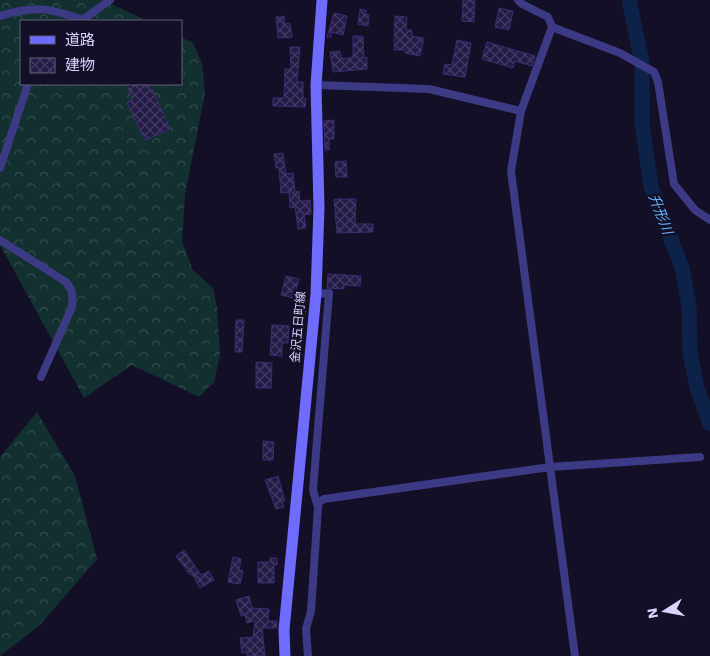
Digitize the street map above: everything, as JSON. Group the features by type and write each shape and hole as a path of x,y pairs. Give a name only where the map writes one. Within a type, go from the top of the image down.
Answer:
{"main road":[{"name":"金沢五日町線","path":"285,656 284,630 316,294 319,208 316,85 322,0"}],"street":[{"path":"0,16 21,9 52,9 82,20 110,0"},
{"path":"518,0 522,4 548,17 552,27 521,111 510,171 575,656"},
{"path":"552,27 620,53 654,72 658,82 674,184 695,210 710,220"},
{"path":"0,168 28,85"},
{"path":"316,85 429,89 521,111"},
{"path":"0,240 71,287 73,296 72,307 41,376"},
{"path":"316,294 329,294 313,490 318,507"},
{"path":"308,656 306,629 311,611 318,507 319,502 324,499 550,467 700,457"}],"green space":[{"path":"0,0 103,0 145,20 20,20 20,85 182,85 182,38 193,43 202,63 205,93 185,195 182,241 193,270 213,288 217,308 220,355 214,382 199,397 132,365 84,398 0,245"},
{"path":"37,412 75,476 97,559 40,625 0,656 0,457"}],"building":[{"path":"463,0 475,0 474,22 462,21"},
{"path":"499,8 513,11 509,30 495,27"},
{"path":"360,9 366,10 366,14 369,15 368,26 358,24"},
{"path":"334,13 347,16 343,35 331,32 331,37 327,37"},
{"path":"284,16 285,24 290,23 292,37 278,38 276,17"},
{"path":"395,16 407,17 406,30 412,30 412,36 424,38 420,56 405,53 406,50 394,50"},
{"path":"353,36 363,36 364,58 367,57 367,69 333,72 330,52 340,51 342,59 353,57"},
{"path":"457,40 471,43 465,77 443,74 445,64 452,65"},
{"path":"487,42 535,56 532,66 515,61 513,68 482,59"},
{"path":"290,47 300,47 297,82 303,82 303,98 306,99 305,107 273,106 273,98 284,98 285,69 291,69"},
{"path":"126,85 147,85 150,91 152,89 170,129 145,140 127,102 133,99"},
{"path":"334,120 334,139 329,139 329,150 325,150 324,121"},
{"path":"283,153 286,174 293,173 295,192 299,191 300,201 310,200 311,214 304,215 306,228 298,229 295,207 290,208 289,192 281,193 279,168 276,168 274,154"},
{"path":"346,161 347,177 336,177 335,162"},
{"path":"334,199 356,199 355,224 373,224 373,232 337,233"},
{"path":"328,274 361,276 360,286 344,285 344,289 327,288"},
{"path":"286,276 299,279 294,298 281,295"},
{"path":"293,306 306,306 305,318 293,317"},
{"path":"236,320 244,320 242,352 235,352"},
{"path":"272,325 289,326 288,343 282,343 282,356 270,355"},
{"path":"256,362 272,363 271,388 256,388"},
{"path":"263,441 274,442 273,460 263,460"},
{"path":"278,476 285,501 282,502 284,507 276,509 265,480"},
{"path":"184,550 201,575 209,571 214,580 200,588 192,574 190,575 176,556"},
{"path":"233,557 241,559 239,570 243,571 240,584 228,582"},
{"path":"270,558 277,558 277,565 274,565 274,583 258,583 258,562 270,562"},
{"path":"249,596 252,608 269,609 268,621 277,621 277,628 262,628 265,656 247,656 247,652 242,653 240,638 253,637 255,621 247,623 245,615 241,616 236,600"}],"waterway":[{"name":"升形川","path":"629,0 642,62 642,123 651,187 682,268 689,306 690,353 697,388 710,424"}]}
